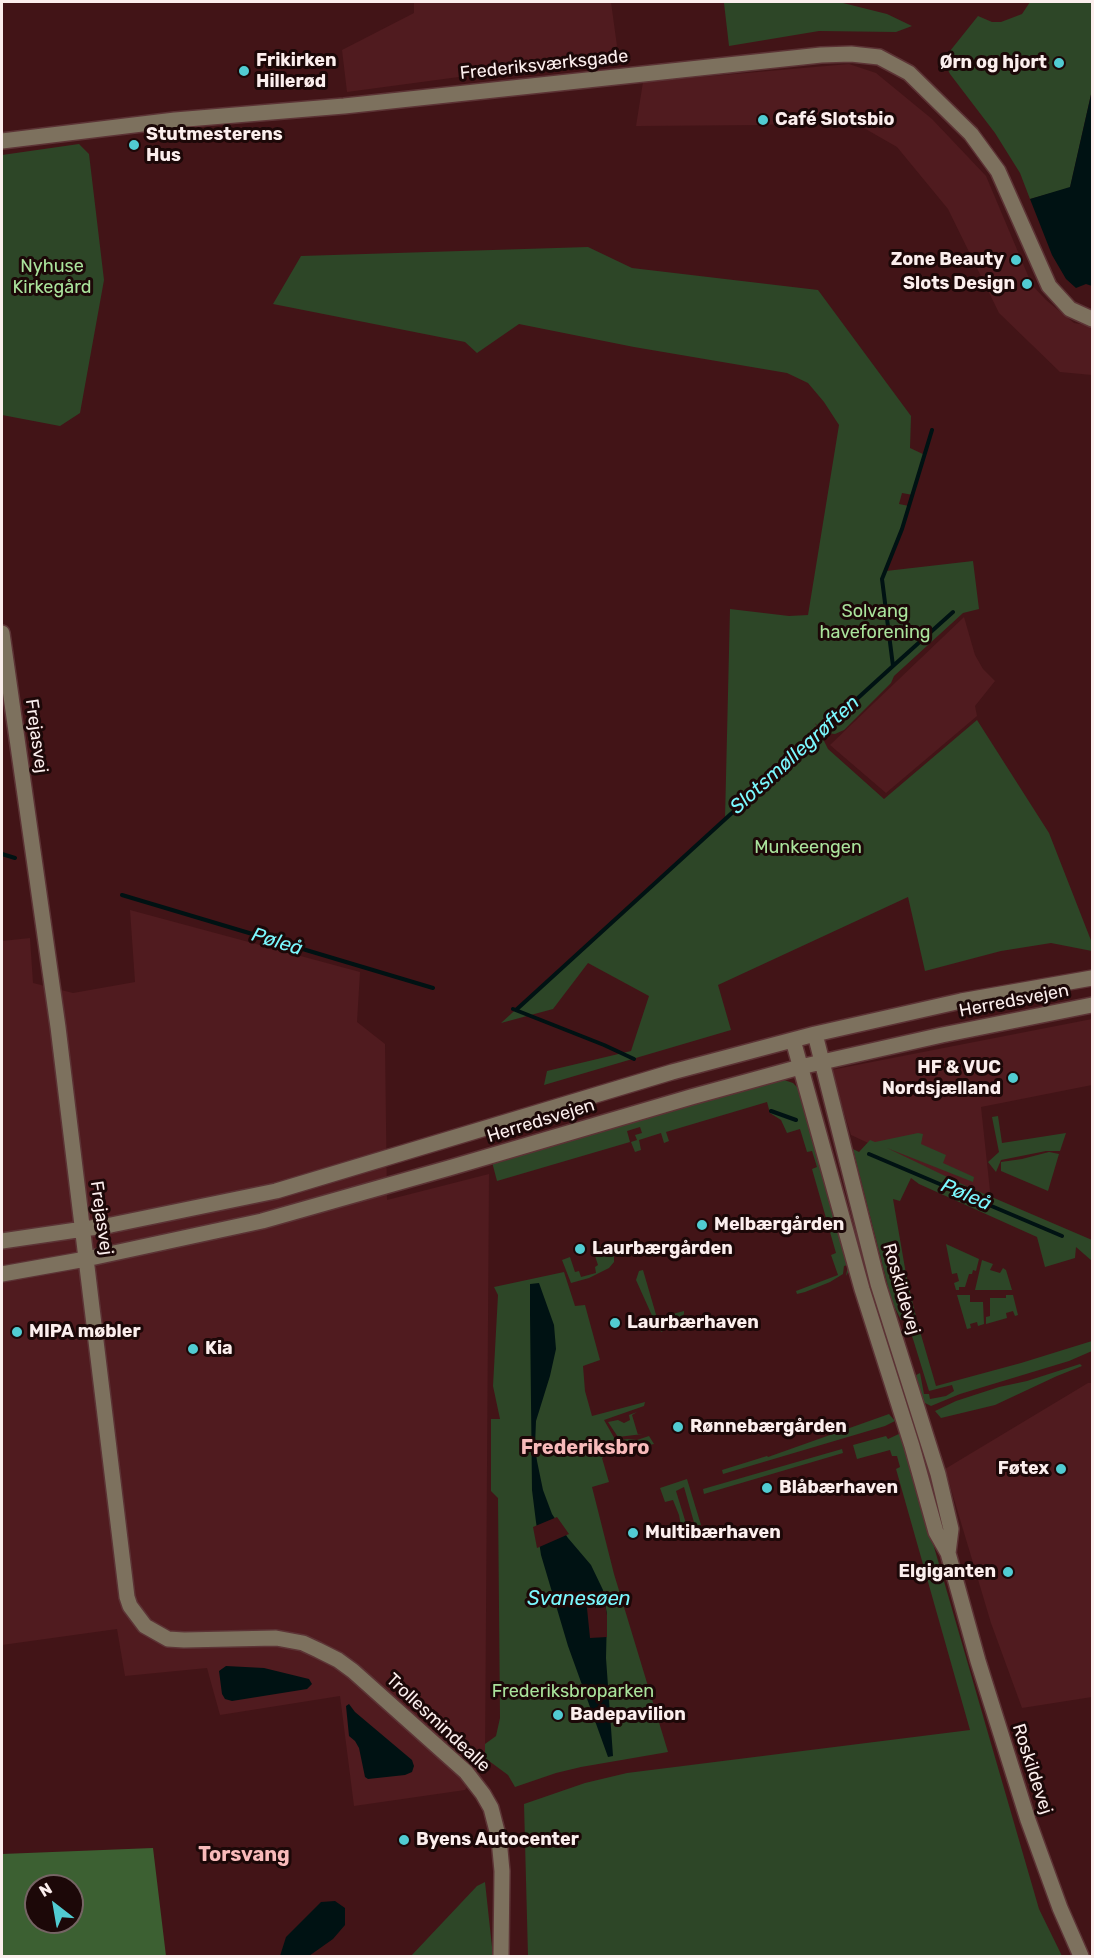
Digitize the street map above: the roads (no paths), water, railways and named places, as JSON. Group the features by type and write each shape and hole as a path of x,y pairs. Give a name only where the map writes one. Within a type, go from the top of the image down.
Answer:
{"street":[{"name":"Frederiksværksgade","path":"2,141 176,120 334,107 821,55 851,54 879,57 909,73 935,96 971,134 998,171 1049,286 1070,309 1092,319"},
{"name":"Frejasvej","path":"2,633 58,1027 127,1597 130,1606 145,1626 168,1639 276,1638 303,1643 318,1650"},
{"name":"Herredsvejen","path":"2,1241 81,1230 276,1191 672,1072 815,1034 962,1001 1092,978"},
{"name":"Herredsvejen","path":"2,1274 86,1259 262,1221 822,1061 1092,1005"},
{"name":"Roskildevej","path":"815,1034 878,1284 938,1474 951,1529 948,1554"},
{"name":"Roskildevej","path":"793,1040 861,1289 912,1446 936,1532 948,1554 978,1660 1028,1820 1060,1908 1081,1956"},
{"name":"Trollesmindealle","path":"318,1650 353,1671 466,1772 483,1794 493,1813 499,1839 502,1870 501,1956"}],"water":[{"path":"1092,90 1092,286 1086,284 1076,288 1066,279 1052,255 1030,199 1070,187"},
{"name":"Svanesøen","path":"539,1283 554,1325 556,1349 536,1421 537,1461 543,1490 552,1514 568,1538 591,1565 603,1590 607,1615 606,1658 613,1756 608,1757 568,1646 541,1555 536,1522 532,1490 530,1284"},
{"path":"226,1666 264,1668 309,1679 312,1684 307,1689 232,1701 225,1699 222,1694 219,1671"},
{"path":"349,1704 355,1712 412,1760 414,1766 412,1772 405,1775 368,1779 365,1777 359,1748 349,1736 346,1706"},
{"path":"335,1901 345,1908 345,1925 333,1939 309,1956 280,1956 286,1937 321,1902"}],"waterway":[{"name":"Slotsmøllegrøften","path":"516,1010 893,666 882,579 902,529 932,430"},
{"path":"893,666 953,612"},
{"name":"Pøleå","path":"2,854 15,858"},
{"name":"Pøleå","path":"122,895 433,988"},
{"name":"Pøleå","path":"513,1009 634,1059"},
{"name":"Pøleå","path":"771,1111 796,1120"},
{"name":"Pøleå","path":"869,1154 1062,1236"}],"place":[{"name":"Ørn og hjort","path":"1059,63"},
{"name":"Frikirken Hillerød","path":"244,71"},
{"name":"Café Slotsbio","path":"763,120"},
{"name":"Stutmesterens Hus","path":"134,145"},
{"name":"Zone Beauty","path":"1016,260"},
{"name":"Slots Design","path":"1027,284"},
{"name":"HF & VUC Nordsjælland","path":"1013,1078"},
{"name":"Melbærgården","path":"702,1225"},
{"name":"Laurbærgården","path":"580,1249"},
{"name":"Laurbærhaven","path":"615,1323"},
{"name":"MIPA møbler","path":"17,1332"},
{"name":"Kia","path":"193,1349"},
{"name":"Rønnebærgården","path":"678,1427"},
{"name":"Føtex","path":"1061,1469"},
{"name":"Blåbærhaven","path":"767,1488"},
{"name":"Multibærhaven","path":"633,1533"},
{"name":"Elgiganten","path":"1008,1572"},
{"name":"Badepavilion","path":"558,1715"},
{"name":"Byens Autocenter","path":"404,1840"}],"district":[{"name":"Frederiksbro","path":"585,1448"},
{"name":"Torsvang","path":"244,1855"}],"park label":[{"name":"Nyhuse Kirkegård","path":"52,277"},
{"name":"Solvang haveforening","path":"875,622"},
{"name":"Munkeengen","path":"808,848"},
{"name":"Frederiksbroparken","path":"573,1692"}]}
